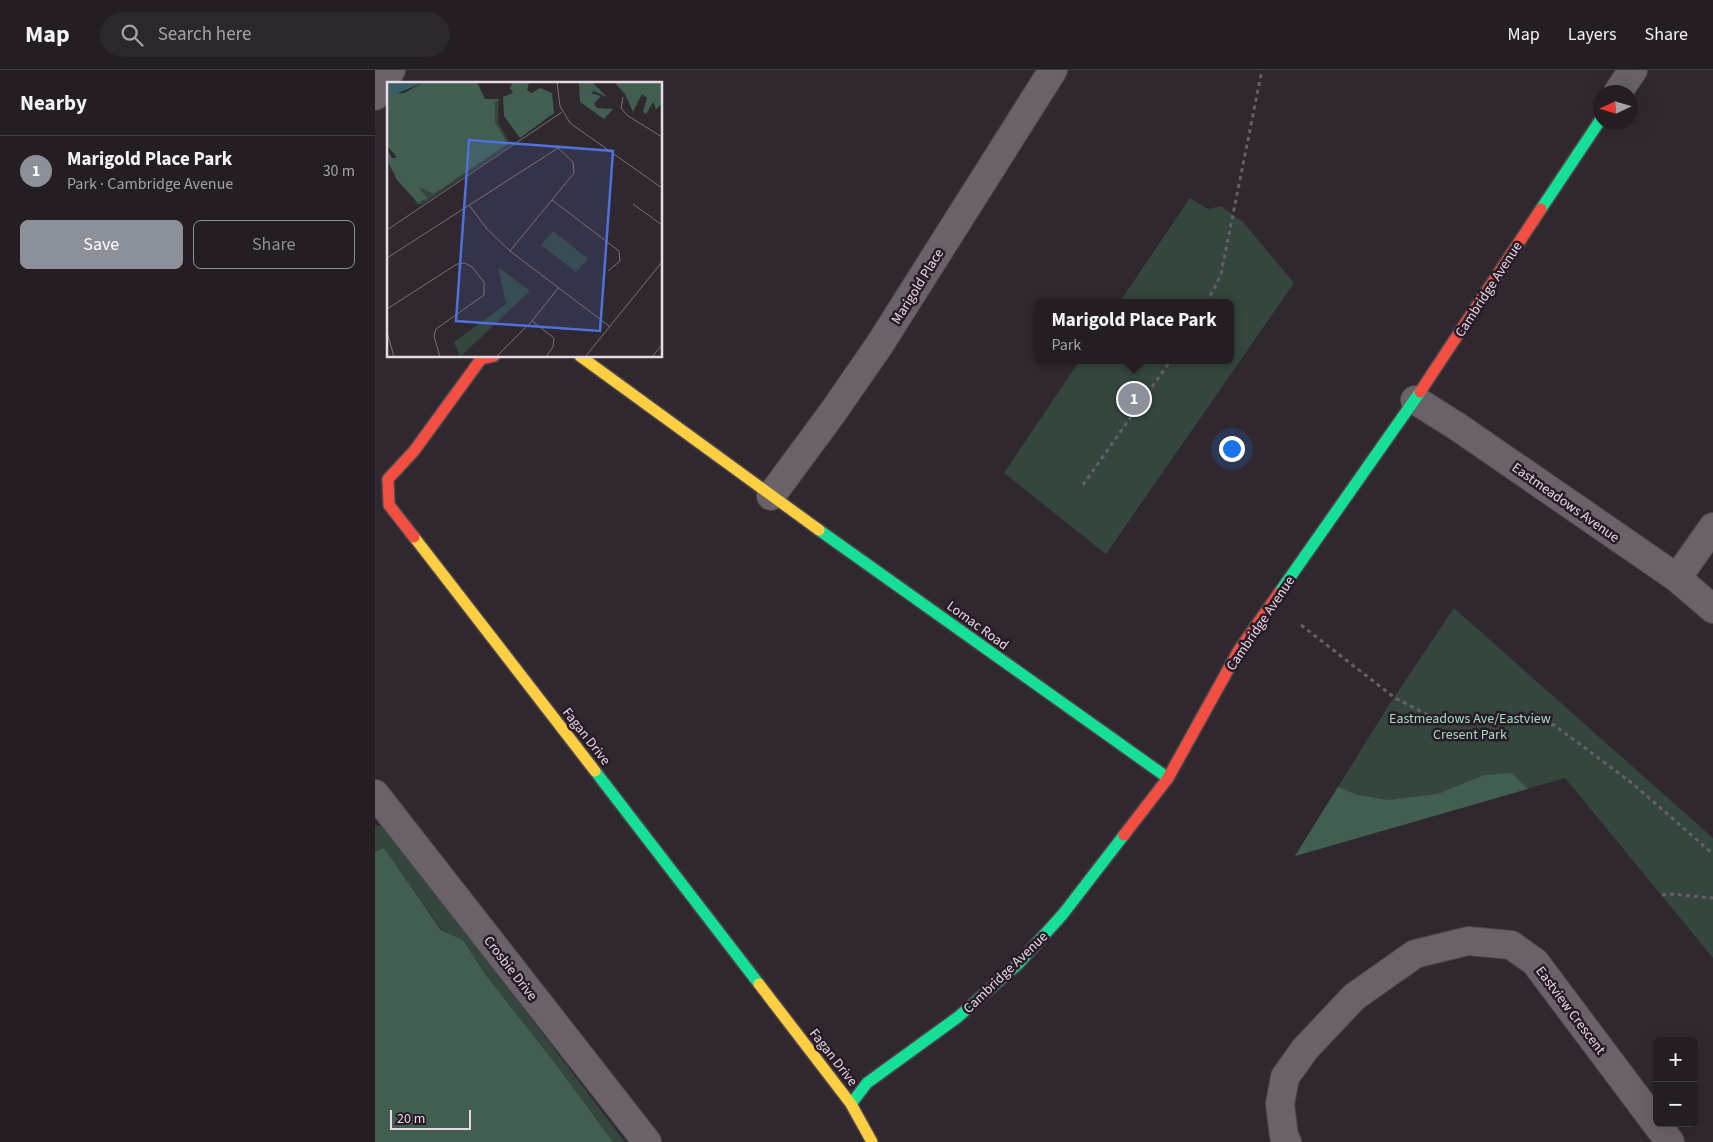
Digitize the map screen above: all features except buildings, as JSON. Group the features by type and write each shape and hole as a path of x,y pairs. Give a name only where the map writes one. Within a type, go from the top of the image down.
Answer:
{"street":[{"path":"375,96 391,70"},
{"name":"Marigold Place","path":"771,496 880,344 1053,70"},
{"path":"1623,85 1633,70"},
{"name":"Cambridge Avenue","path":"851,1104 867,1083 958,1017 1018,964 1063,914 1168,778 1239,650 1415,400 1593,130"},
{"name":"Fagan Drive","path":"485,358 481,359 414,451 388,479 389,505 851,1104 872,1142"},
{"path":"583,358 771,496"},
{"name":"Eastmeadows Avenue","path":"1415,400 1458,427 1677,578 1713,609"},
{"name":"Lomac Road","path":"771,496 1168,778"},
{"path":"1677,578 1713,527"},
{"name":"Crosbie Drive","path":"375,794 647,1142"},
{"name":"Eastview Crescent","path":"1287,1142 1284,1136 1280,1104 1281,1095 1285,1077 1305,1049 1354,997 1415,954 1468,941 1511,945 1535,962 1670,1142"}],"path":[{"path":"1209,299 1221,274 1262,70"},
{"path":"1083,486 1168,364"},
{"path":"1301,625 1395,698 1430,716 1475,721 1518,720 1554,725 1632,783 1713,854"},
{"path":"1662,895 1713,898"}],"green space":[{"path":"1190,198 1208,209 1221,206 1243,222 1294,283 1106,554 1004,473 1077,364 1234,364 1234,299 1122,299"},
{"name":"Eastmeadows Ave/Eastview Cresent Park","path":"1454,608 1713,838 1713,958 1565,778 1295,856 1389,705"},
{"path":"1511,773 1528,789 1295,856 1338,787 1357,795 1389,800 1438,794 1484,775"},
{"path":"375,825 385,826 625,1142 613,1142 558,1067 485,974 463,940 442,930 384,849 375,852"},
{"path":"384,848 441,930 463,940 485,974 558,1067 613,1142 375,1142 375,852"}],"traffic: fast":[{"path":"1541,209 1594,130"},
{"path":"1279,593 1420,392"},
{"path":"819,530 1168,778"},
{"path":"595,771 759,984"},
{"path":"851,1104 867,1083 958,1017 1018,964 1063,914 1124,835"}],"traffic: slow":[{"path":"583,358 819,530"},
{"path":"414,537 595,771"},
{"path":"759,984 851,1104 872,1142"}],"traffic: jam":[{"path":"1420,392 1541,209"},
{"path":"414,537 389,505 388,479 414,451 481,359 485,358"},
{"path":"1124,835 1168,778 1239,650 1279,593"}],"place":[{"name":"Marigold Place Park","path":"1134,399"}]}
